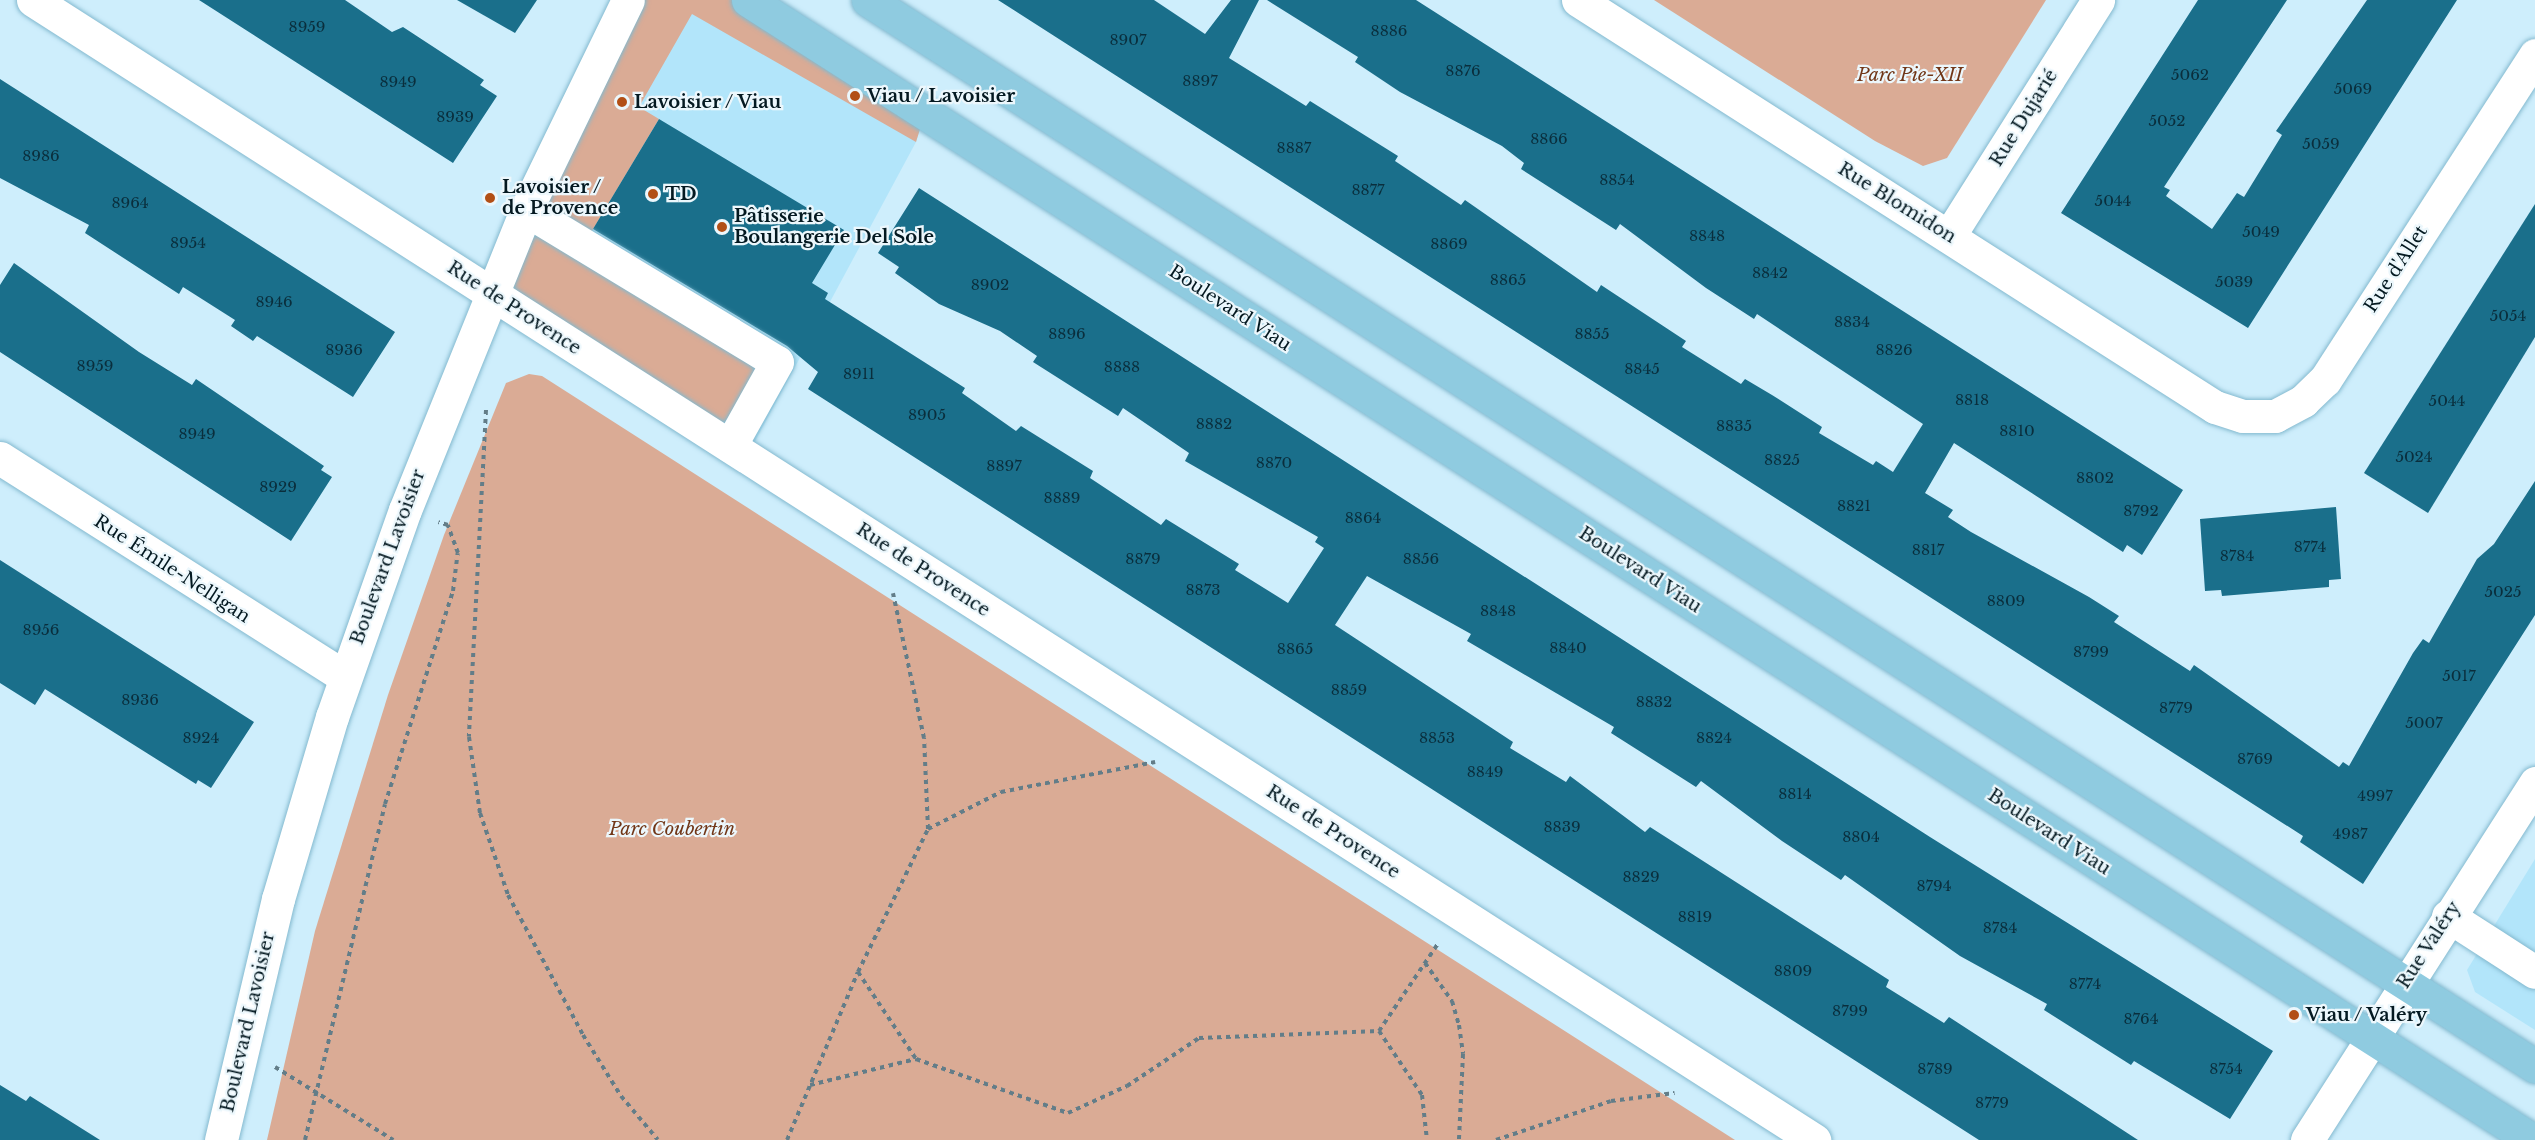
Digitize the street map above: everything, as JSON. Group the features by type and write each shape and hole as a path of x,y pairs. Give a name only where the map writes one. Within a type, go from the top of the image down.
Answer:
{"main road":[{"name":"Boulevard Viau","path":"748,0 2532,1140"},
{"path":"868,0 2535,1066"}],"street":[{"name":"Rue de Provence","path":"33,0 1814,1140"},
{"name":"Boulevard Lavoisier","path":"221,1140 278,899 345,677 405,510 491,293 526,210 628,0"},
{"name":"Rue Blomidon","path":"1578,0 2215,407"},
{"name":"Rue Dujarié","path":"1949,236 2098,0"},
{"name":"Rue d'Allet","path":"2215,407 2243,416 2275,416 2303,401 2325,380 2535,55"},
{"path":"526,210 777,362 730,446"},
{"name":"Rue Émile-Nelligan","path":"0,458 345,677"},
{"name":"Rue Valéry","path":"2307,1140 2405,982 2535,783"},
{"path":"2448,916 2535,972"}],"path":[{"path":"486,397 469,737 480,813 508,895 583,1035 621,1096 658,1140"},
{"path":"305,1140 319,1094 385,804 453,591 458,553 448,525 405,510"},
{"path":"787,1140 858,972 928,829 924,738 883,544"},
{"path":"928,829 1000,792 1208,752"},
{"path":"1378,1030 1459,913"},
{"path":"1425,963 1452,1001 1459,1026 1463,1054 1459,1140"},
{"path":"858,972 916,1059"},
{"path":"810,1085 916,1059 1068,1113 1127,1086 1199,1038 1378,1030"},
{"path":"1378,1030 1422,1095 1427,1140"},
{"path":"242,1046 393,1140"},
{"path":"1496,1140 1611,1101 1729,1086"},
{"path":"790,1133 793,1140"}],"shaded area":[{"path":"748,0 925,113 916,142 747,456 520,223 612,30"},
{"path":"2535,859 2535,1030 2475,992 2467,970"}],"green space":[{"path":"628,0 748,0 925,113 916,142 692,14 639,107 659,119 589,236 531,200"},
{"name":"Parc Pie-XII","path":"1654,0 2046,0 1947,158 1923,166 1875,141"},
{"path":"520,223 759,367 716,437 491,293"},
{"name":"Parc Coubertin","path":"529,374 542,376 1735,1140 267,1140 315,931 388,695 444,535 506,383"}],"building":[{"path":"199,0 345,0 392,32 403,27 484,80 480,85 497,96 453,163"},
{"path":"457,0 537,0 515,33"},
{"path":"998,0 1154,0 1205,34 1231,0 1259,0 1229,58 1306,106 1310,101 1398,156 1395,161 1461,205 1465,200 1597,292 1601,285 1686,341 1682,347 1741,384 1745,379 1822,427 1819,433 1873,465 1876,461 1893,472 1923,424 1757,314 1754,319 1706,288 1620,224 1616,230 1521,169 1524,163 1502,146 1400,92 1355,62 1358,57 1267,0 1416,0 2183,490 2142,555 2127,545 2123,552 1954,443 1925,493 1953,510 1948,517 2119,616 2114,622 2190,671 2194,665 2339,767 2343,762 2349,766 2413,653 2423,639 2429,643 2477,559 2494,544 2535,481 2535,615 2363,884 2300,842 2303,836"},
{"path":"2198,0 2287,0 2164,187 2170,190 2166,196 2212,229 2237,193 2244,197 2282,135 2276,131 2367,0 2457,0 2248,328 2061,213"},
{"path":"0,79 395,332 353,397 257,336 253,341 231,326 235,320 183,287 179,294 85,233 89,225 0,178"},
{"path":"659,119 844,230 812,283 828,293 825,299 965,388 962,393 1016,431 1021,426 1093,471 1090,478 1161,525 1166,519 1239,564 1235,570 1288,603 1324,548 1315,542 1318,537 1185,461 1189,453 1123,408 1118,416 1033,362 1037,356 1000,331 939,304 895,273 899,267 878,253 919,188 1930,837 2273,1051 2230,1119 2134,1061 2131,1065 2044,1010 2047,1004 1960,956 1845,875 1841,880 1782,841 1701,781 1696,787 1611,733 1614,727 1467,641 1471,634 1367,576 1335,625 1513,742 1510,748 1566,782 1570,776 1645,832 1650,827 1889,980 1886,987 1944,1023 1949,1017 2138,1140 1979,1140 808,389 818,372 787,346 593,229"},
{"path":"2535,204 2535,337 2428,513 2364,473"},
{"path":"14,263 139,352 192,385 196,379 324,466 321,470 332,477 291,541 0,352 0,285"},
{"path":"2336,507 2341,579 2329,580 2329,587 2222,596 2221,590 2205,591 2200,519"},
{"path":"0,560 254,722 211,788 198,780 196,784 45,689 35,705 0,683"},
{"path":"0,1085 26,1101 30,1096 100,1140 0,1140"}],"place":[{"name":"Viau / Lavoisier","path":"855,96"},
{"name":"Lavoisier / Viau","path":"622,102"},
{"name":"TD","path":"653,194"},
{"name":"Lavoisier / de Provence","path":"490,198"},
{"name":"Pâtisserie Boulangerie Del Sole","path":"722,227"},
{"name":"Viau / Valéry","path":"2294,1015"}]}
